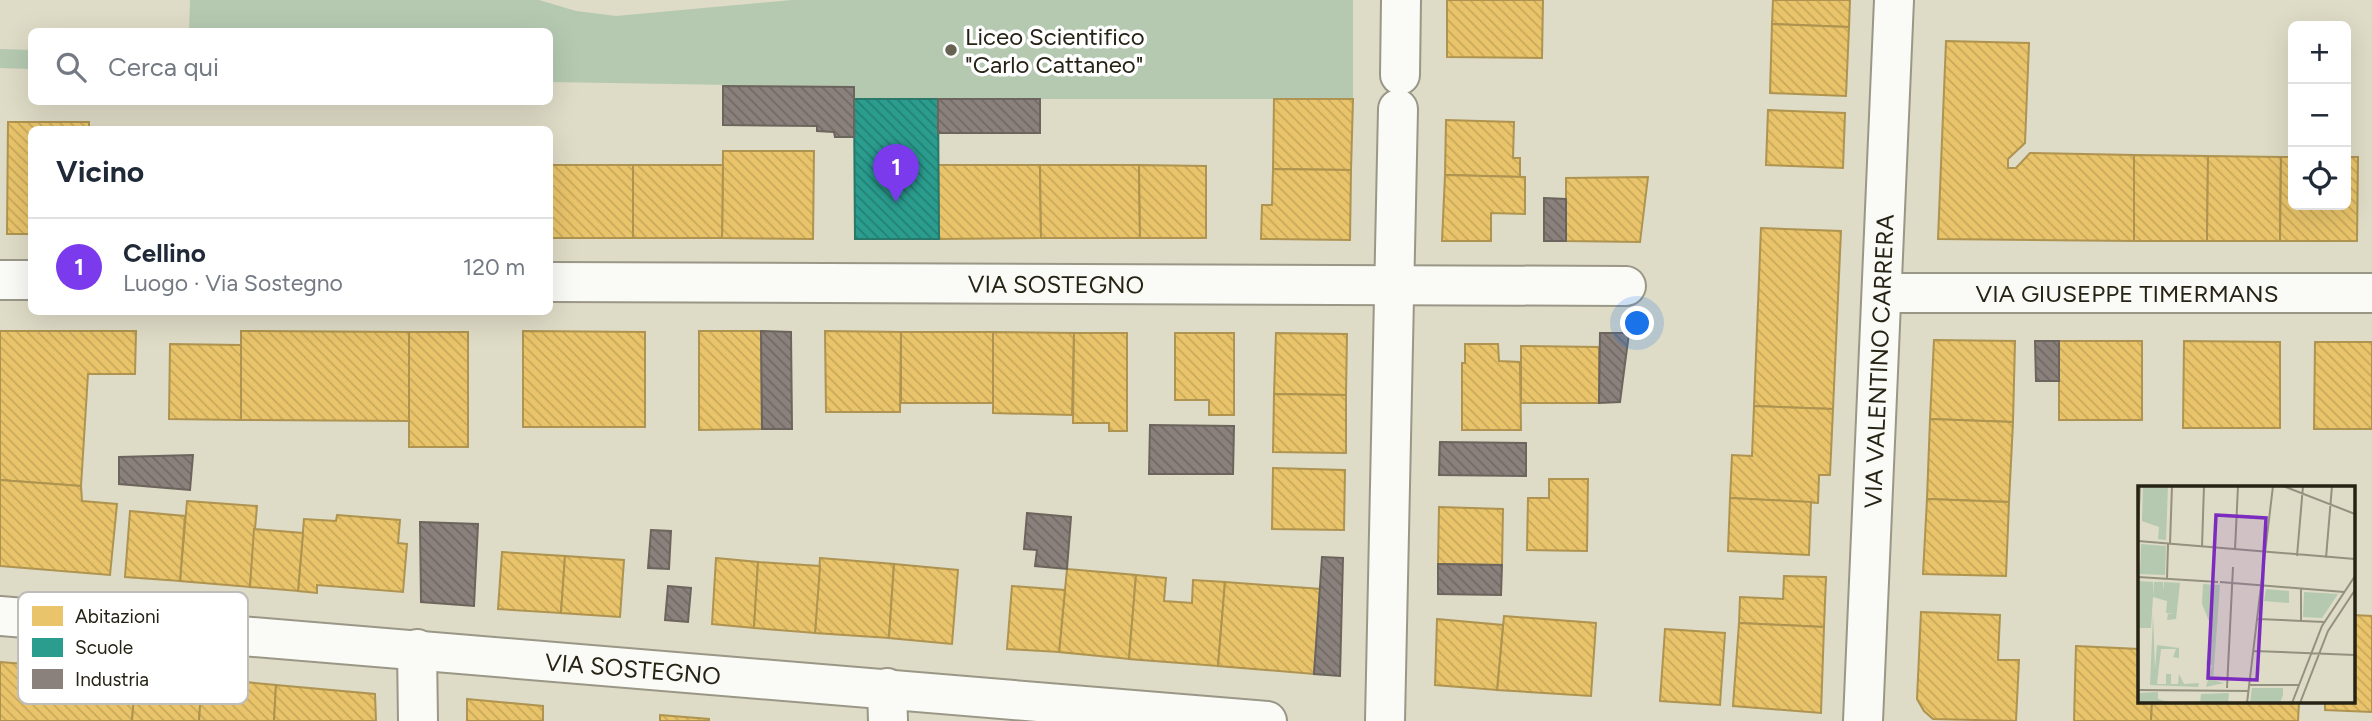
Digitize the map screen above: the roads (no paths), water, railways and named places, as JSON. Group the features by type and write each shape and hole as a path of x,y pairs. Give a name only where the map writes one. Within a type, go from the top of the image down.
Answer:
{"street":[{"path":"1385,721 1401,0"},
{"name":"VIA VALENTINO CARRERA","path":"1863,721 1894,0"},
{"path":"0,280 28,280"},
{"name":"VIA SOSTEGNO","path":"553,282 1626,286"},
{"name":"VIA GIUSEPPE TIMERMANS","path":"1882,293 2372,293"},
{"name":"VIA SOSTEGNO","path":"0,616 18,617"},
{"name":"VIA SOSTEGNO","path":"248,636 417,649 887,705 1267,721"},
{"path":"417,649 418,721"}],"place":[{"name":"Liceo Scientifico \"Carlo Cattaneo\"","path":"951,50"},
{"name":"Cellino","path":"896,202"}]}
